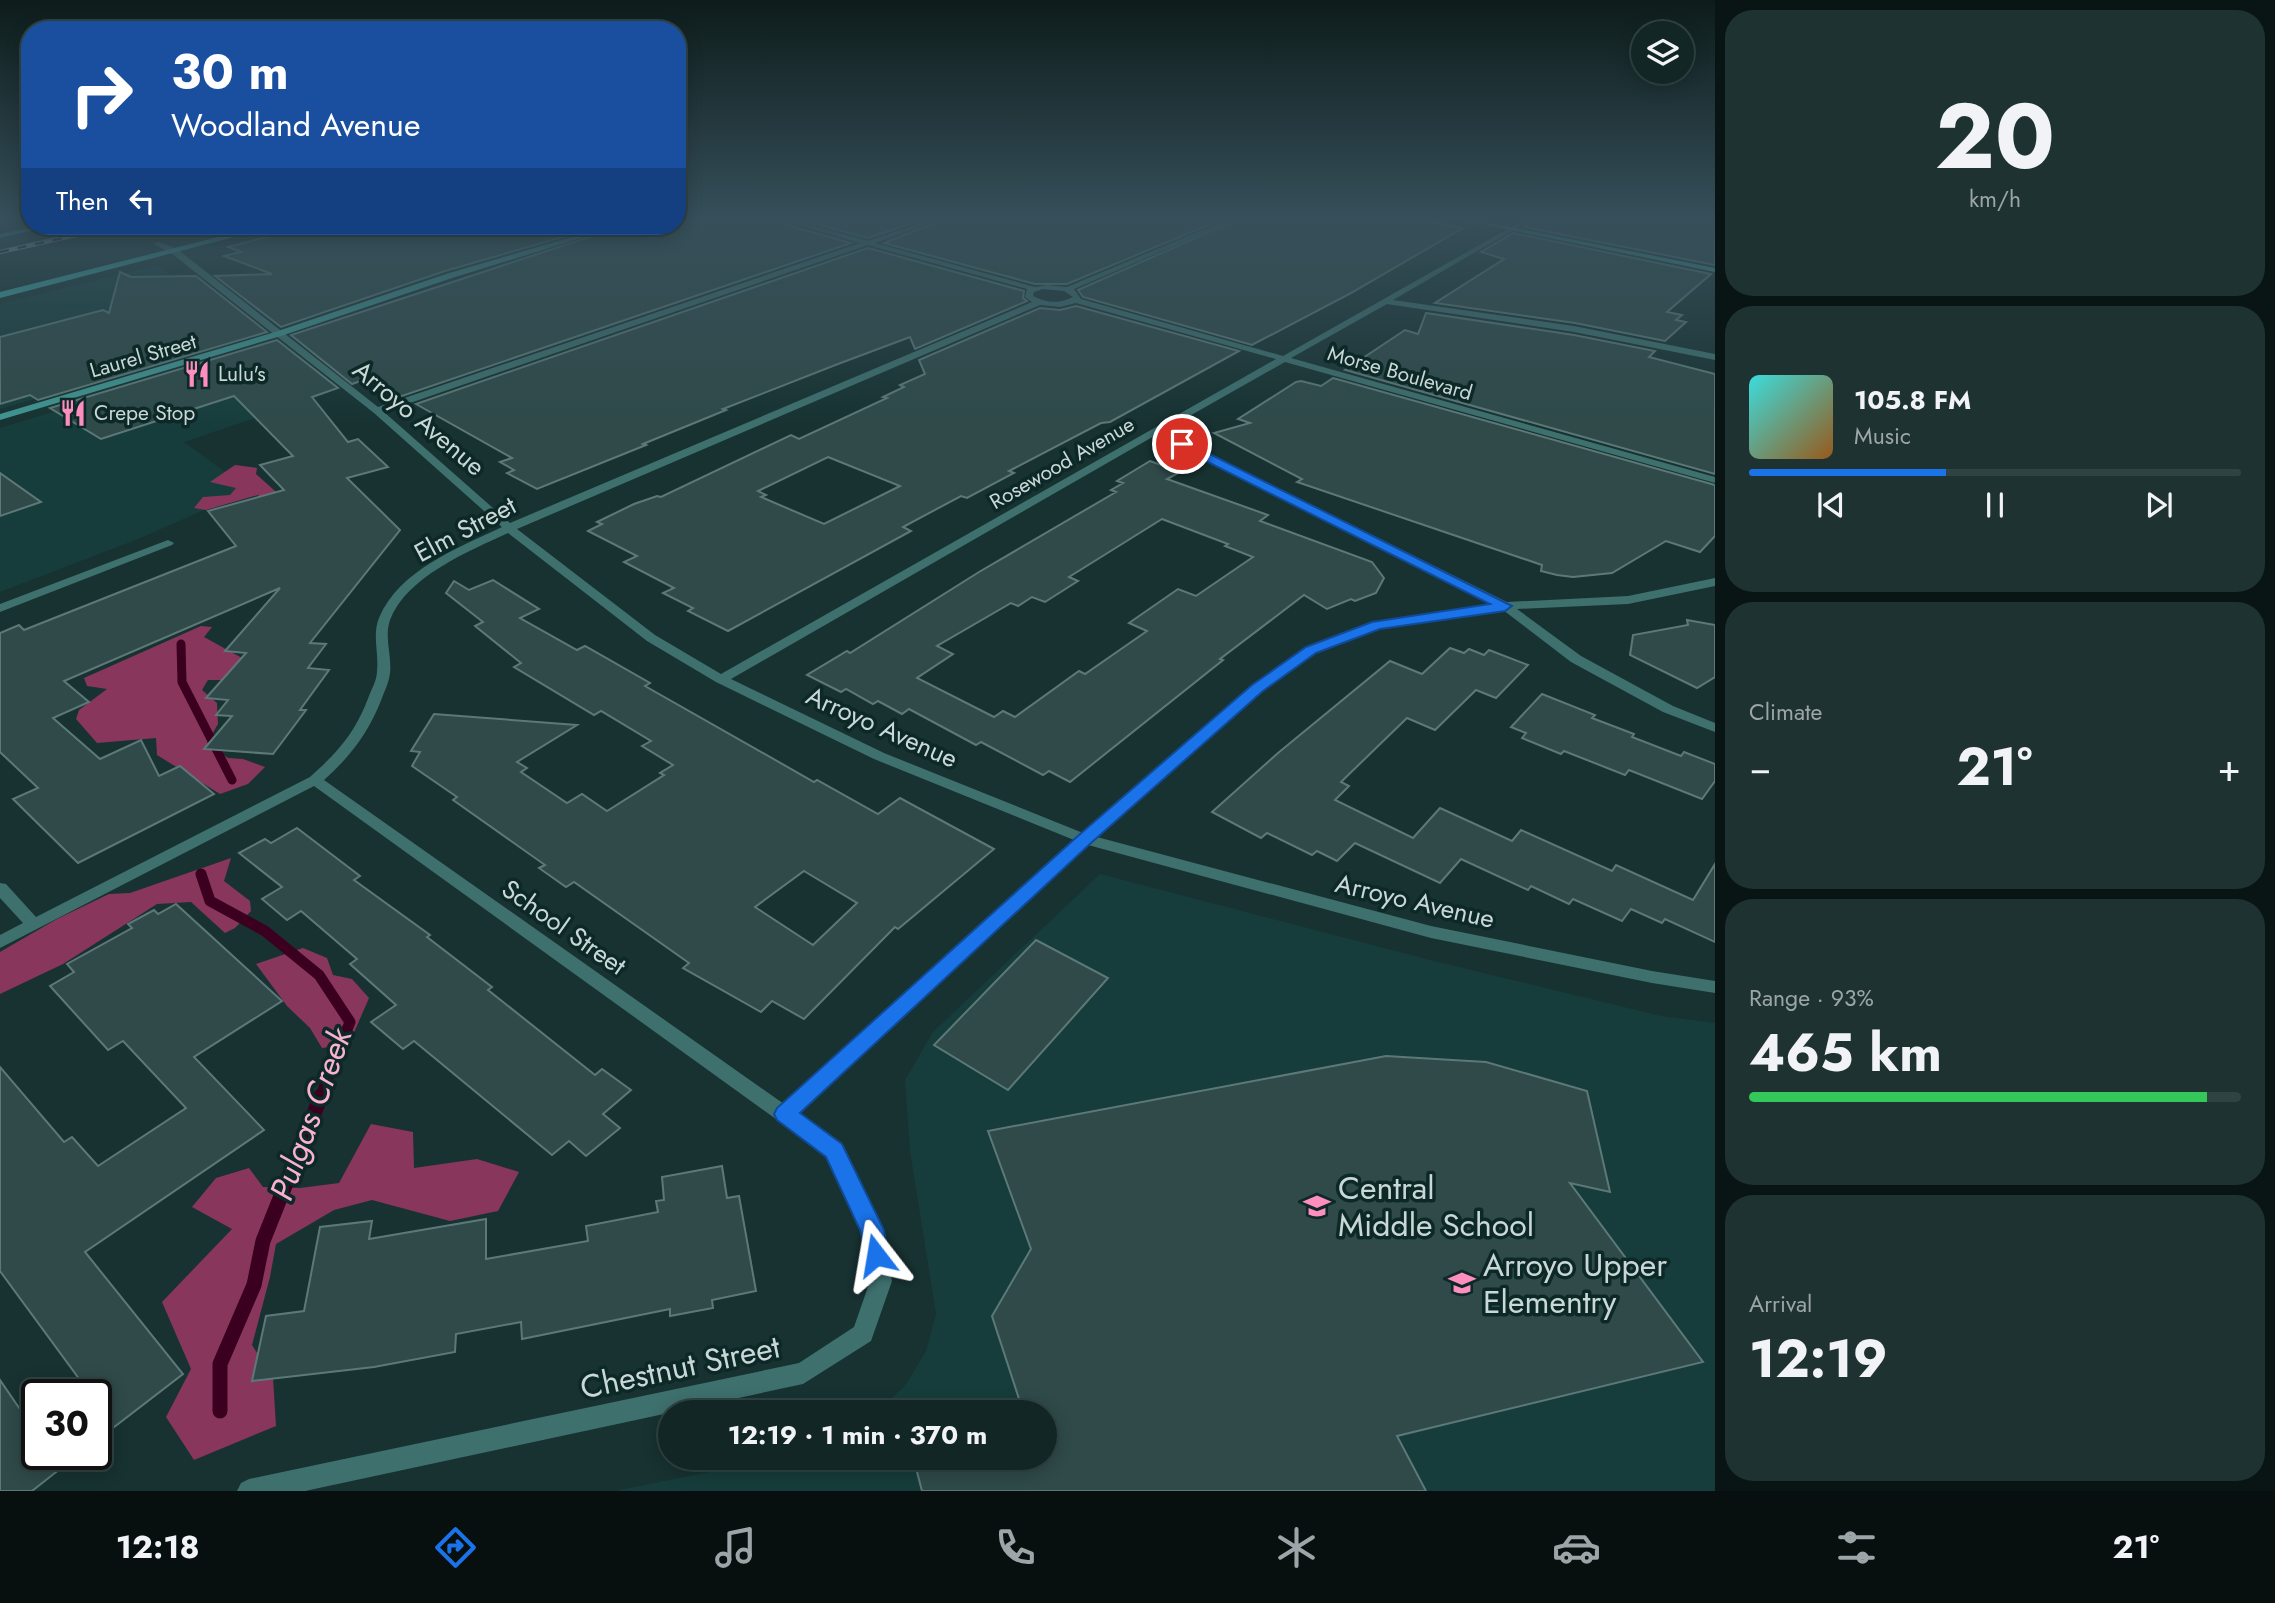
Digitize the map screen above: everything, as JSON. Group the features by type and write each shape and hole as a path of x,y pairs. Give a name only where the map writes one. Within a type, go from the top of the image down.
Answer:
{"main road":[{"path":"0,295 29,288"}],"street":[{"name":"Arroyo Avenue","path":"220,288 377,411 509,528 597,599 652,638 721,679 879,755 1085,839 1431,932 1652,977 1715,987"},
{"name":"Laurel Street","path":"0,416 278,334 415,288"},
{"path":"377,411 738,288"},
{"path":"1030,288 1046,288"},
{"path":"1035,289 1028,294 1038,302 1055,304 1076,300 1078,295 1068,289 1056,288"},
{"name":"Rosewood Avenue","path":"721,679 1409,288"},
{"name":"Morse Boulevard","path":"1076,300 1715,480"},
{"path":"1386,301 1561,327 1715,357"},
{"name":"Elm Street","path":"0,942 315,780 348,752 366,724 384,672 380,639 387,613 418,578 464,550 509,528 1038,302"},
{"path":"1157,432 1505,606 1576,659 1668,709 1715,727"},
{"path":"0,608 168,543"},
{"path":"785,1114 1085,839 1258,688 1311,650 1377,625 1505,606 1628,600 1715,582"},
{"name":"School Street","path":"315,780 785,1114"},
{"path":"0,888 34,925"},
{"name":"Chestnut Street","path":"249,1491 803,1373 863,1334 881,1281 872,1230 834,1150 785,1114"}],"shaded area":[{"path":"66,288 189,288 255,334 0,409 0,304"},
{"path":"277,344 329,393 184,442 250,490 138,539 0,592 0,428"},
{"path":"235,465 257,468 256,474 284,499 295,529 258,495 206,510 194,508 203,497 230,495 236,488 210,482"},
{"path":"201,626 212,627 204,637 242,658 232,680 208,680 202,690 217,703 218,724 207,743 228,758 243,759 265,767 248,784 220,794 157,755 156,738 97,743 76,719 79,710 107,689 87,686 84,678"},
{"path":"231,858 224,881 250,901 251,911 235,928 225,933 191,902 157,904 63,964 0,994 0,952 57,919 109,894 130,893"},
{"name":"Central Middle School","path":"1100,874 1434,961 1661,1016 1715,1023 1715,1491 615,1491 718,1470 1057,1470 1057,1400 889,1400 905,1386 926,1351 936,1314 910,1151 905,1080 933,1032"},
{"path":"303,948 327,958 333,975 352,979 369,998 349,1044 322,1048 310,1028 287,1006 256,964"},
{"path":"371,1124 413,1132 414,1168 477,1159 519,1172 498,1211 450,1221 372,1200 334,1210 276,1244 252,1345 273,1378 276,1426 194,1460 166,1417 191,1369 162,1302 232,1229 192,1207 216,1178 249,1168 263,1187 300,1188 339,1183"}],"building":[{"path":"116,288 211,288 267,332 38,400 30,395 0,404 0,337 103,310 109,313"},
{"path":"230,288 396,288 281,327"},
{"path":"435,288 720,288 402,396 383,392 366,379 352,384 291,335"},
{"path":"753,288 1012,288 1024,291 1023,298 1027,301 915,349 910,337 838,364 723,409 726,410 537,489 507,473 514,470 500,462 512,458 416,404"},
{"path":"1083,288 1360,288 1252,345 1083,297 1078,290"},
{"path":"1459,288 1695,288 1667,312 1682,315 1676,320 1686,322 1665,341 1575,323 1435,303"},
{"path":"1076,306 1239,351 1110,422 1101,423 1009,471 1014,473 967,498 961,496 903,527 911,531 728,631 688,611 693,608 663,593 674,588 624,562 637,556 588,531 602,524 597,522 634,504 661,497 791,435 799,439 887,398 883,397 904,387 900,385 925,374 919,360 1040,308 1060,310","holes":["828,457 900,486 824,524 761,497 766,495 758,491"]},
{"path":"1426,313 1574,335 1655,351 1649,357 1715,374 1715,474 1345,370 1405,330 1418,334"},
{"path":"277,340 338,388 312,397 348,442 358,439 388,467 347,478 400,530 310,643 326,644 308,668 329,670 300,710 306,710 273,754 204,749 232,716 216,715 228,700 206,698 246,653 225,651 280,588 64,681 89,702 53,718 100,759 141,740 159,776 180,766 214,794 78,863 13,799 38,788 0,752 0,633 19,625 24,630 236,546 208,511 284,490 260,465 293,456 234,396 101,439 50,408"},
{"path":"1333,378 1715,485 1715,536 1700,552 1666,541 1612,573 1573,577 1557,575 1541,571 1542,565 1297,482 1302,479 1214,433 1250,423 1238,419 1296,382 1321,386"},
{"path":"1150,461 1180,472 1167,479 1268,515 1260,521 1372,562 1384,578 1376,593 1327,609 1304,595 1220,659 1223,660 1070,782 1049,771 1043,775 981,742 976,745 909,709 902,714 878,701 873,704 846,689 841,692 807,675 847,651 850,653 979,572 1116,492 1111,490 1123,483 1117,481","holes":["1162,519 1228,544 1225,546 1253,557 1196,596 1178,589 1129,623 1147,631 1085,674 1079,671 1015,717 1003,711 994,717 917,678 953,654 937,646 1011,603 1018,606 1032,597 1045,602 1078,581 1069,577"]},
{"path":"0,473 41,502 0,516"},
{"path":"493,580 539,609 520,618 577,650 585,646 650,683 645,686 814,782 817,780 878,814 900,798 994,849 898,929 895,927 804,1019 772,1001 761,1012 683,968 689,963 574,882 566,887 539,868 545,865 453,800 457,797 412,766 420,752 411,751 434,714 577,725 517,762 527,768 521,772 567,803 582,794 607,811 664,775 660,773 673,765 642,746 651,741 601,711 594,715 514,667 521,663 475,626 483,622 446,593 454,581 469,590","holes":["804,871 857,903 813,945 755,907"]},
{"path":"1687,620 1715,625 1715,677 1697,688 1630,655 1633,635 1688,625"},
{"path":"1450,648 1464,653 1469,649 1484,655 1489,650 1528,665 1496,698 1476,690 1435,730 1407,718 1341,782 1349,786 1335,800 1413,838 1440,808 1512,841 1521,830 1612,871 1616,865 1693,900 1715,864 1715,942 1665,919 1662,923 1631,909 1622,921 1573,899 1569,904 1531,886 1528,890 1461,859 1440,883 1355,843 1337,861 1317,851 1312,855 1267,833 1261,838 1212,812 1278,753 1390,661 1422,674"},
{"path":"1542,694 1595,715 1592,718 1634,734 1632,737 1681,756 1684,752 1715,764 1715,781 1702,799 1629,770 1625,775 1522,738 1526,733 1511,727"},
{"path":"297,828 360,876 354,880 430,935 427,937 492,987 488,990 595,1075 602,1069 631,1090 603,1114 620,1128 586,1156 569,1141 552,1155 414,1041 403,1049 371,1022 396,1005 350,964 357,959 301,911 287,920 262,899 282,887 239,853 265,839 271,843"},
{"path":"176,904 282,1001 194,1057 264,1130 85,1252 183,1374 112,1429 112,1379 79,1379 0,1271 0,1067 64,1142 72,1137 98,1166 186,1108 123,1041 108,1050 50,986 74,972 67,964 132,928 128,924 154,910 158,914"},
{"path":"1036,940 1108,978 1008,1090 934,1045"},
{"path":"1386,1056 1486,1062 1587,1091 1610,1192 1570,1183 1703,1362 1397,1436 1426,1491 922,1491 917,1470 1057,1470 1057,1400 1019,1400 992,1316 1031,1249 988,1131"},
{"path":"722,1166 727,1198 739,1196 756,1291 712,1300 713,1308 670,1316 670,1309 522,1339 521,1322 456,1334 455,1352 374,1367 252,1381 266,1316 304,1311 320,1227 372,1221 369,1239 486,1219 486,1259 588,1241 586,1226 658,1212 656,1201 664,1200 662,1177"},
{"path":"0,1380 21,1411 21,1470 59,1470 32,1491 0,1491"}],"waterway":[{"name":"Pulgas Creek","path":"181,644 182,682 232,780"},
{"name":"Pulgas Creek","path":"201,874 210,901 265,931 319,975 350,1022 320,1098"},
{"name":"Pulgas Creek","path":"220,1411 220,1364 254,1285 263,1241 321,1096"}],"place":[{"name":"Lulu's","path":"197,374"},
{"name":"Crepe Stop","path":"73,413"},
{"name":"Central Middle School","path":"1317,1206"},
{"name":"Arroyo Upper Elementry","path":"1462,1283"}],"route":[{"path":"876,1255 872,1230 834,1150 785,1114 1085,839 1258,688 1311,650 1377,625 1505,606 1182,444"}]}
